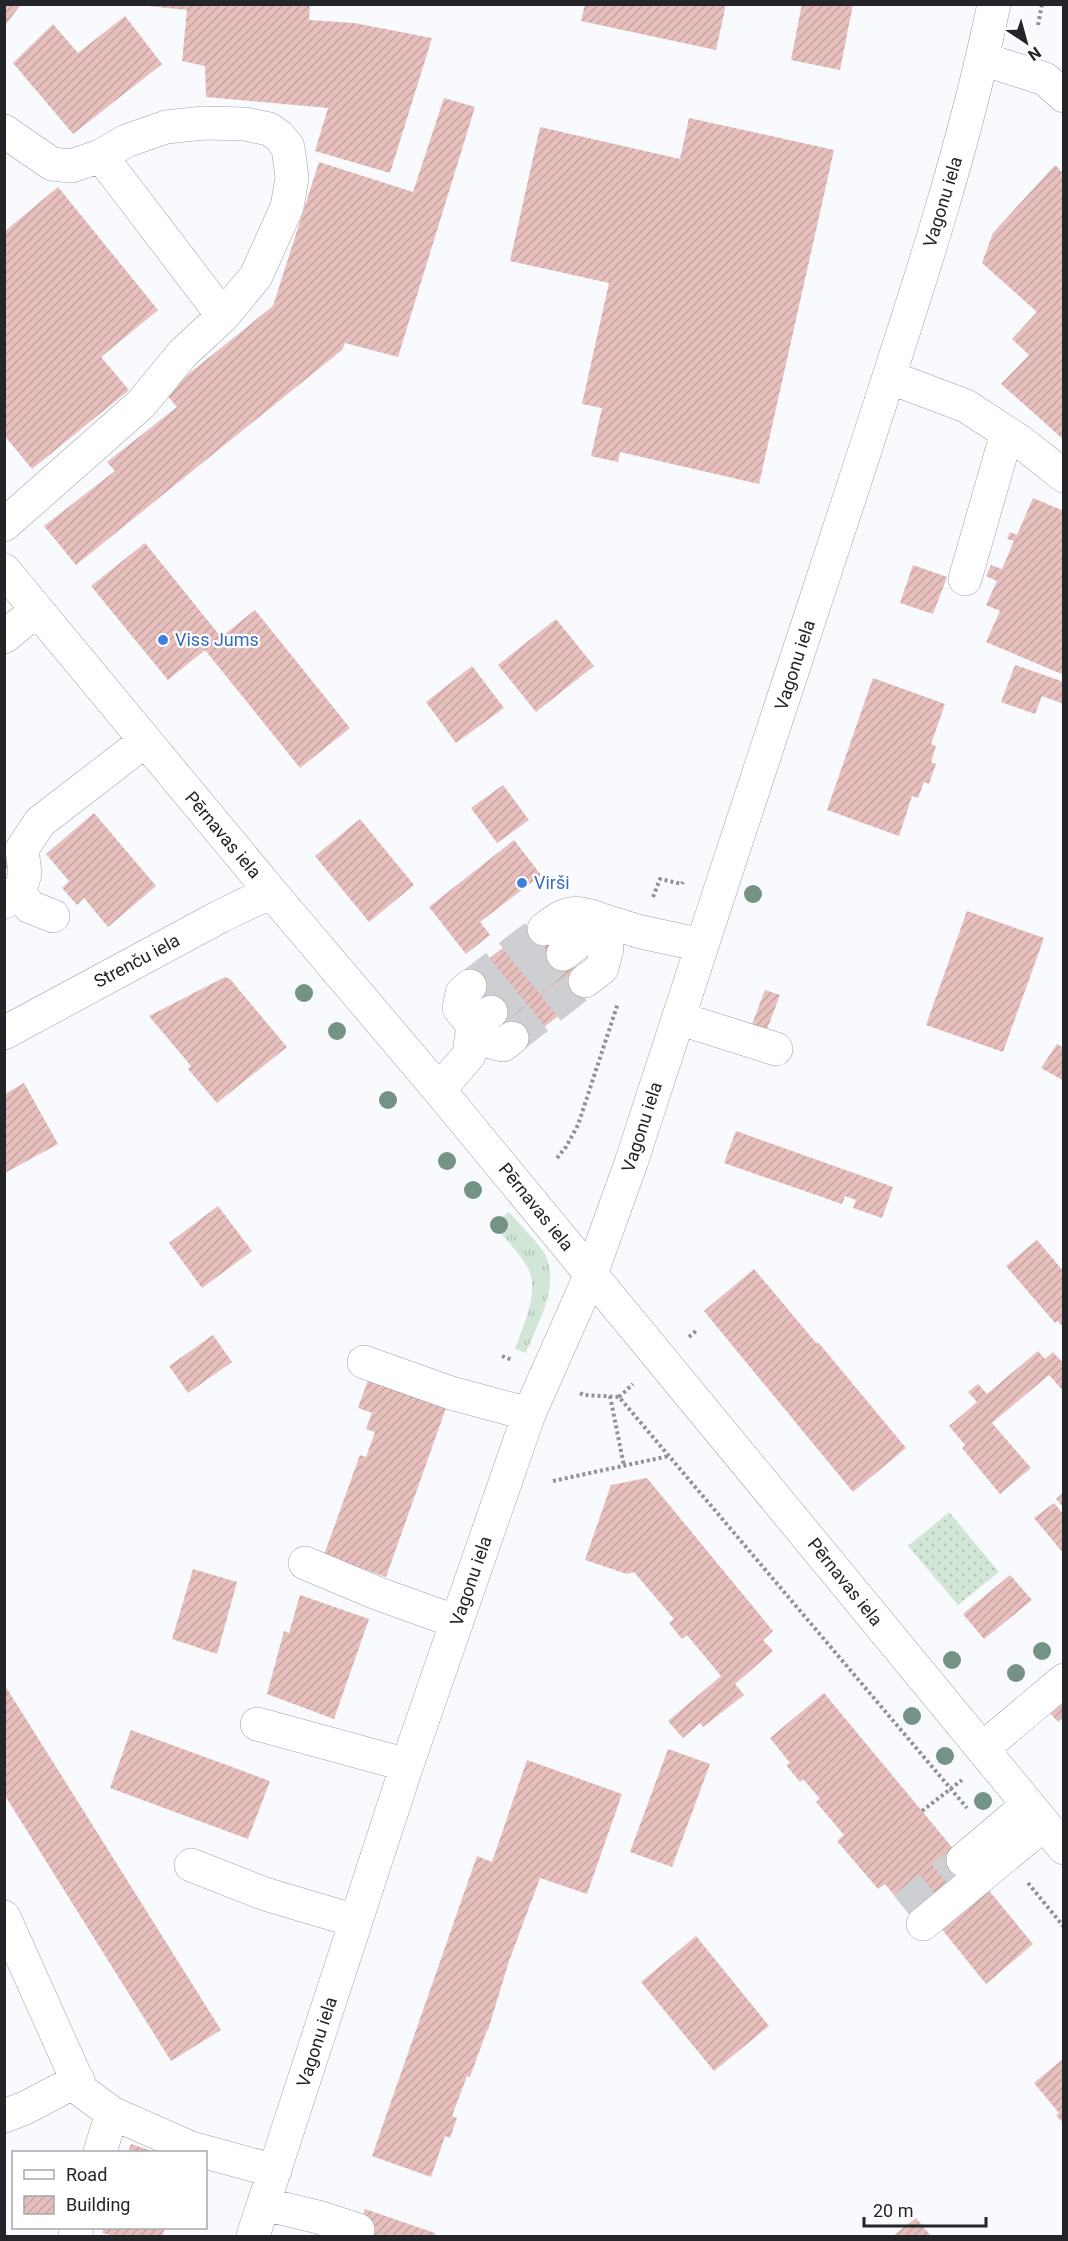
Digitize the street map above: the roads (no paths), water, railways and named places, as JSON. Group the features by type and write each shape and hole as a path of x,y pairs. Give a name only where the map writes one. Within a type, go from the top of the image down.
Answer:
{"street":[{"name":"Vagonu iela","path":"253,2236 407,1765 529,1414 591,1274 618,1200 889,377 958,155 983,59 994,4"},
{"path":"983,59 1059,84"},
{"path":"4,131 52,164 71,166 101,156 126,141 166,127 204,123 245,124 268,129 279,136 288,147 292,178 287,207 256,276 223,316 183,353 141,404 4,525"},
{"path":"101,156 223,316"},
{"path":"889,377 966,406 1064,476"},
{"path":"965,579 1007,434"},
{"name":"Pērnavas iela","path":"4,570 271,892 439,1090 1045,1826"},
{"path":"4,637 37,610"},
{"path":"53,916 30,908 12,898 25,874 22,849 40,822 145,741"},
{"name":"Strenču iela","path":"4,1033 221,916 271,892"},
{"path":"585,981 602,968 607,948 605,921"},
{"path":"554,941 605,921 641,932 702,945"},
{"path":"470,986 462,993 459,1008 482,1018"},
{"path":"439,1090 469,1055 482,1018"},
{"path":"482,1018 486,1041 503,1045 512,1038"},
{"path":"678,1018 776,1049"},
{"path":"364,1362 451,1393 529,1414"},
{"path":"305,1563 379,1594 457,1622"},
{"path":"986,1753 1064,1680"},
{"path":"257,1724 407,1765"},
{"path":"963,1860 1045,1826"},
{"path":"923,1924 998,1846"},
{"path":"191,1865 265,1894 356,1921"},
{"path":"4,1917 82,2091 112,2113 203,2151"},
{"path":"4,2116 78,2080"},
{"path":"100,2151 112,2113"},
{"path":"207,2152 275,2171"},
{"path":"264,2204 318,2217 358,2230"}],"tunnel":[{"path":"470,986 544,929"},
{"path":"491,1012 563,954"},
{"path":"512,1038 585,981"},
{"path":"904,1908 963,1860"}],"place":[{"name":"Viss Jums","path":"163,640"},
{"name":"Virši","path":"522,883"}]}
